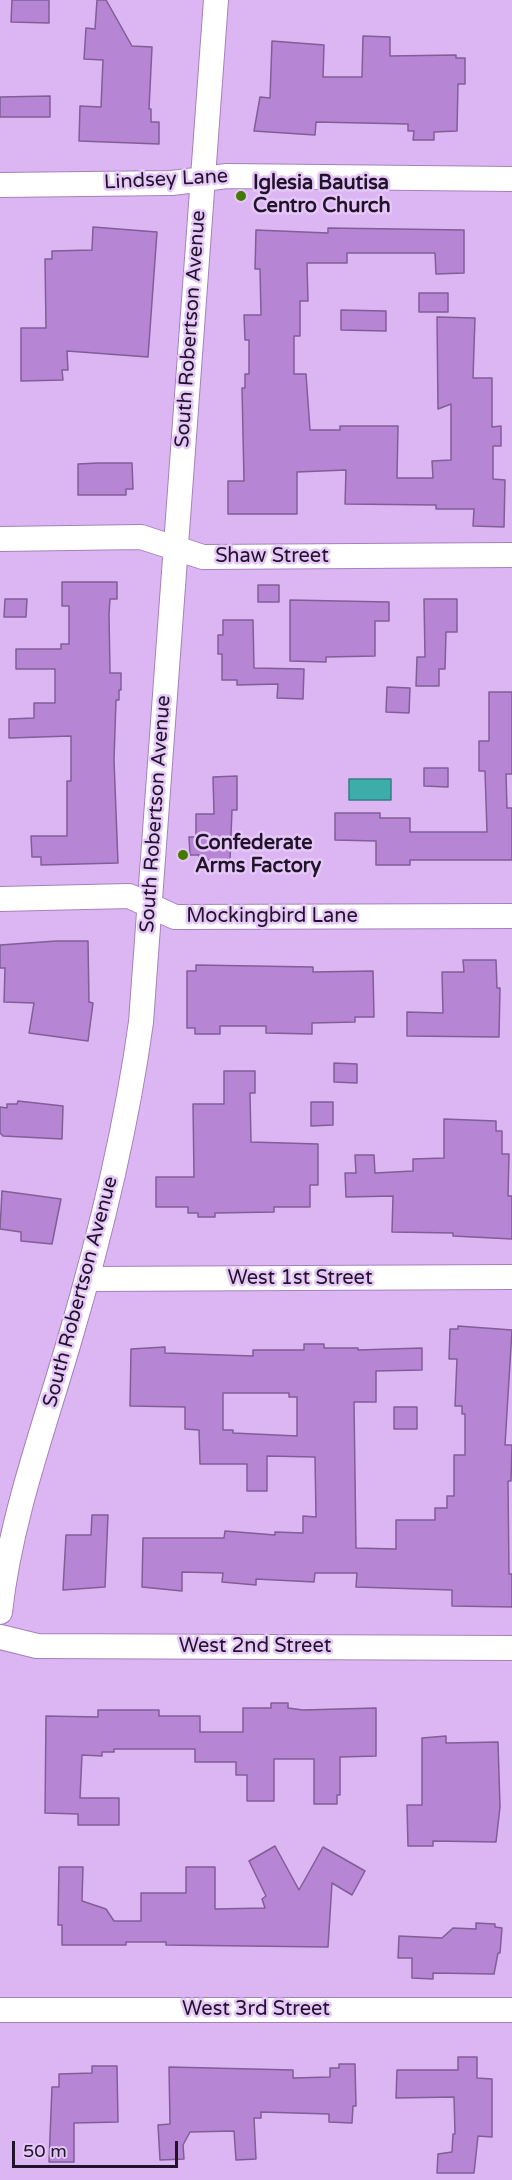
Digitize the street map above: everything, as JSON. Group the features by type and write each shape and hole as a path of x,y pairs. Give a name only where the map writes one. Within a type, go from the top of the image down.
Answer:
{"street":[{"name":"South Robertson Avenue","path":"0,1612 16,1523 88,1279 106,1208 132,1085 141,1022 216,0"},
{"name":"Lindsey Lane","path":"0,185 202,181 226,176 512,179"},
{"name":"Shaw Street","path":"0,539 141,537 203,557 512,555"},
{"name":"Mockingbird Lane","path":"0,899 129,896 175,917 512,916"},
{"name":"West 1st Street","path":"88,1279 512,1277"},
{"name":"West 2nd Street","path":"0,1637 36,1646 512,1648"},
{"name":"West 3rd Street","path":"0,2010 512,2010"}],"shaded area":[{"path":"349,779 391,779 391,800 349,800"}],"building":[{"path":"12,0 49,0 49,23 11,22"},
{"path":"97,0 106,0 132,46 152,47 149,109 151,109 151,122 159,122 159,144 79,141 80,106 101,107 103,60 84,59 86,28 95,29"},
{"path":"363,36 390,37 390,56 456,55 456,58 465,58 465,84 458,84 457,131 434,132 434,140 413,140 414,131 408,131 408,124 316,122 315,135 254,131 260,97 270,98 272,41 324,45 323,77 362,77"},
{"path":"50,96 50,117 0,117 0,97"},
{"path":"93,227 157,232 148,357 67,351 68,370 62,370 63,380 21,381 21,328 46,328 45,259 52,259 52,251 92,250"},
{"path":"328,228 464,230 464,273 436,274 435,253 347,253 347,263 307,263 308,301 300,301 300,336 294,336 294,374 306,374 310,430 340,430 340,426 398,426 397,478 433,478 432,461 451,460 451,404 438,409 437,317 475,318 473,378 492,378 492,427 501,426 501,446 493,446 493,479 505,480 504,527 473,526 474,509 436,509 436,505 345,504 346,470 297,472 297,514 228,514 228,481 244,481 242,388 245,388 245,374 249,374 249,340 245,340 244,315 261,315 260,269 255,269 256,230 328,233"},
{"path":"419,293 448,293 448,312 419,312"},
{"path":"341,310 386,311 386,331 341,330"},
{"path":"132,463 133,489 126,489 126,495 78,495 78,464"},
{"path":"62,582 117,582 117,599 110,599 109,614 110,673 121,673 121,690 119,690 119,700 116,700 114,760 118,863 41,865 41,857 32,857 31,836 67,836 67,781 71,781 71,736 9,738 9,719 34,718 34,703 55,703 55,669 16,669 16,649 61,649 61,644 69,644 69,606 62,606"},
{"path":"258,585 279,585 279,602 258,602"},
{"path":"5,599 27,599 26,617 4,617"},
{"path":"424,599 457,599 457,632 446,632 445,669 439,669 439,686 416,686 417,657 425,657"},
{"path":"290,600 389,602 389,621 375,621 375,656 326,657 326,662 290,661"},
{"path":"223,620 253,620 254,668 304,669 303,699 277,698 278,684 237,685 237,680 222,680 222,654 218,654 218,635 223,635"},
{"path":"387,687 410,688 409,713 386,712"},
{"path":"489,692 512,692 512,774 506,774 507,808 512,808 512,860 410,860 410,865 376,865 376,841 335,840 335,813 380,813 380,818 410,818 410,832 487,832 485,771 479,771 479,741 489,741"},
{"path":"424,768 448,768 448,787 424,786"},
{"path":"237,776 237,810 232,810 230,860 199,860 199,855 190,855 189,837 196,837 196,814 214,814 213,777"},
{"path":"88,941 89,1002 93,1003 88,1041 29,1033 34,1003 4,1002 5,968 0,968 0,945"},
{"path":"463,960 496,960 497,988 500,988 499,1037 407,1036 407,1012 443,1013 442,972 464,972"},
{"path":"196,965 313,967 313,972 373,971 374,1017 355,1017 355,1022 312,1023 312,1034 266,1033 266,1026 220,1026 220,1034 195,1034 195,1028 187,1028 187,971 196,971"},
{"path":"334,1063 357,1064 357,1083 334,1082"},
{"path":"224,1071 255,1071 255,1093 250,1093 251,1142 318,1144 318,1185 310,1185 310,1207 274,1207 274,1212 215,1213 215,1217 198,1217 198,1213 188,1213 188,1207 156,1207 156,1177 194,1177 193,1104 224,1104"},
{"path":"18,1101 63,1106 62,1139 3,1136 0,1133 0,1107 7,1108 7,1104 17,1104"},
{"path":"311,1102 333,1102 333,1125 311,1126"},
{"path":"444,1119 496,1121 496,1131 502,1131 502,1154 509,1154 508,1196 512,1196 512,1239 453,1236 453,1233 392,1232 393,1196 346,1197 345,1173 356,1173 355,1155 374,1155 375,1173 413,1171 413,1159 444,1158"},
{"path":"2,1191 61,1199 52,1244 21,1241 21,1232 0,1229"},
{"path":"458,1326 512,1330 505,1445 512,1445 511,1481 508,1481 509,1574 512,1574 512,1607 452,1606 452,1590 356,1587 357,1573 315,1573 314,1582 256,1579 256,1585 222,1582 223,1573 182,1572 182,1591 142,1587 143,1538 224,1538 225,1531 275,1535 275,1532 303,1533 303,1516 316,1517 315,1457 267,1456 267,1491 247,1491 247,1464 200,1464 199,1430 185,1429 185,1407 130,1406 131,1349 165,1347 165,1353 253,1356 253,1350 304,1350 304,1344 324,1344 324,1348 358,1348 358,1350 422,1348 422,1370 376,1371 376,1402 354,1402 356,1548 396,1549 396,1520 435,1520 435,1508 447,1508 447,1496 454,1496 454,1455 465,1455 465,1414 462,1414 462,1406 455,1406 457,1359 449,1359 450,1329 458,1329","holes":["223,1393 289,1393 289,1397 297,1397 297,1436 233,1433 233,1430 223,1430"]},
{"path":"394,1407 417,1407 417,1429 394,1429"},
{"path":"92,1515 108,1515 105,1587 63,1590 66,1535 91,1535"},
{"path":"271,1703 288,1703 288,1708 303,1710 376,1708 376,1756 340,1757 340,1795 337,1795 337,1804 314,1804 314,1759 274,1759 274,1801 247,1801 247,1775 236,1775 236,1762 195,1762 195,1749 114,1749 114,1752 102,1752 102,1756 82,1755 80,1798 119,1798 119,1825 78,1825 78,1814 45,1813 46,1716 98,1717 98,1710 159,1710 159,1716 200,1716 200,1732 243,1732 243,1708 271,1708"},
{"path":"446,1736 446,1743 498,1742 500,1807 496,1842 433,1841 433,1846 408,1846 407,1805 422,1805 422,1738"},
{"path":"275,1846 299,1890 323,1847 365,1871 352,1895 332,1883 328,1947 166,1945 166,1942 126,1942 126,1945 62,1945 62,1925 58,1925 59,1867 83,1867 82,1901 106,1909 114,1921 141,1921 141,1893 186,1893 186,1867 215,1867 215,1909 265,1908 262,1899 266,1896 249,1861"},
{"path":"476,1923 495,1924 495,1927 502,1928 500,1953 498,1953 494,1974 433,1973 433,1979 412,1978 412,1958 398,1958 399,1936 442,1938 453,1928 476,1929"},
{"path":"458,2057 477,2057 477,2078 492,2079 492,2137 478,2136 474,2173 437,2173 438,2154 452,2152 453,2134 455,2134 454,2097 396,2098 397,2070 458,2070"},
{"path":"339,2064 355,2064 356,2106 353,2106 352,2123 329,2122 329,2114 261,2112 261,2118 254,2118 256,2159 236,2160 234,2131 190,2132 183,2145 184,2159 160,2160 158,2125 170,2124 169,2067 293,2070 293,2078 330,2077 330,2068 339,2068"},
{"path":"92,2066 117,2066 118,2122 74,2123 74,2162 49,2162 52,2087 59,2087 59,2074 92,2073"}],"place":[{"name":"Iglesia Bautisa Centro Church","path":"241,196"},
{"name":"Confederate Arms Factory","path":"183,855"}]}
